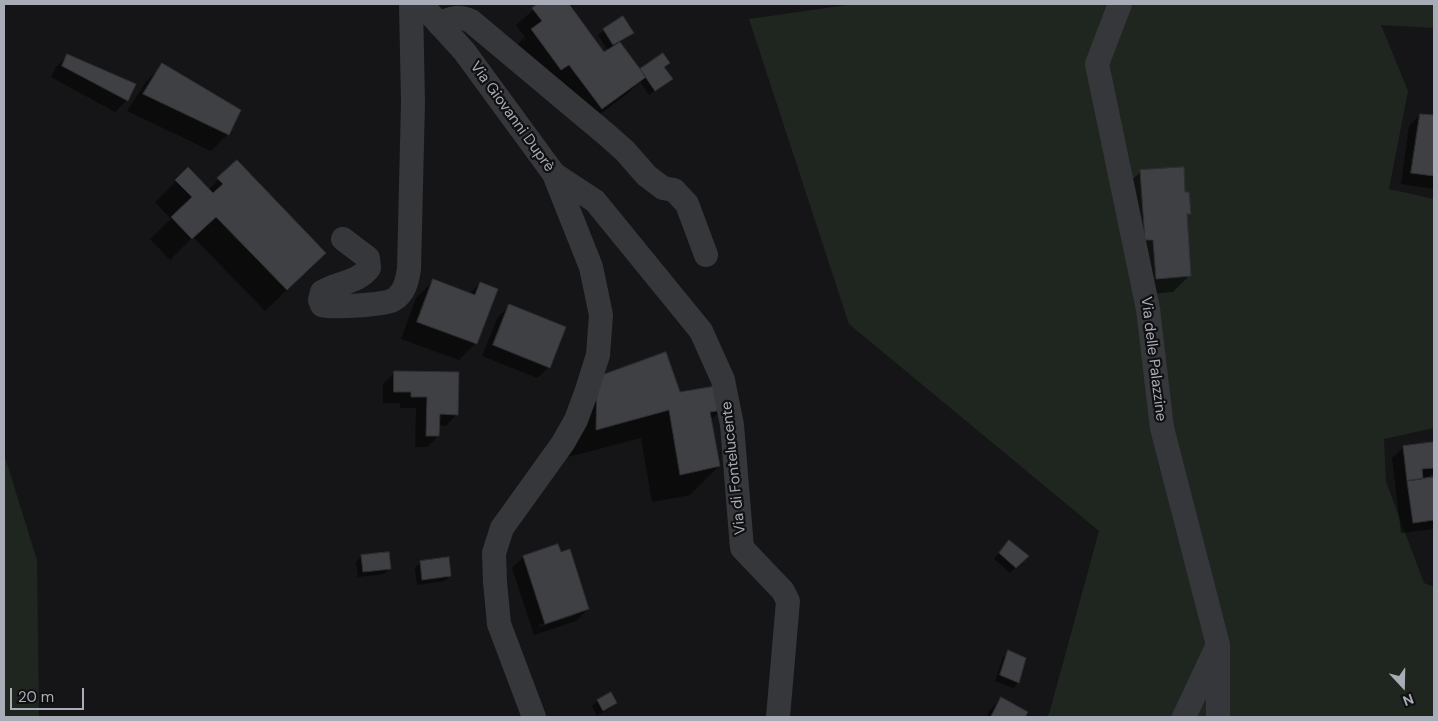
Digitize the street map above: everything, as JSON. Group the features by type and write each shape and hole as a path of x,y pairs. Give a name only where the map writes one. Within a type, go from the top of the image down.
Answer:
{"street":[{"path":"343,239 368,258 369,268 363,276 322,292 320,300 322,305 330,307 375,303 393,300 398,296 407,282 409,269 412,102 411,4"},
{"name":"Via Giovanni Duprè","path":"421,4 464,51 554,174 590,267 601,314 598,354 576,420 563,443 502,528 494,553 499,624 534,717"},
{"name":"Via delle Palazzine","path":"1120,4 1097,64 1148,309 1162,428 1218,645 1218,717"},
{"path":"439,24 451,18 461,16 470,21 607,134 647,176 663,188 674,190 687,204 706,255"},
{"name":"Via di Fontelucente","path":"554,174 595,200 701,332 723,380 732,425 742,548 783,591 788,601 778,717"},
{"path":"1184,717 1218,645"}],"shaded area":[{"path":"854,4 1434,4 1434,28 1381,25 1408,91 1389,189 1434,199 1434,428 1384,439 1386,482 1424,583 1434,587 1434,717 1045,717 1049,714 1099,531 849,324 749,19"},
{"path":"4,454 37,560 39,717 4,717"}],"building":[{"path":"538,4 569,4 604,52 620,42 646,77 602,109 569,65 561,70 531,29 542,21 532,8"},
{"path":"623,16 634,33 613,45 603,29"},
{"path":"663,53 670,63 664,67 673,79 655,91 640,69"},
{"path":"67,54 136,84 128,101 62,66"},
{"path":"162,63 241,110 229,135 143,94"},
{"path":"1420,114 1434,115 1434,176 1411,173"},
{"path":"237,160 326,253 287,290 216,217 192,239 171,217 192,197 175,180 188,167 213,193 223,184 217,178"},
{"path":"1184,167 1185,192 1189,192 1191,214 1187,214 1191,276 1156,279 1153,240 1145,240 1140,170"},
{"path":"433,279 475,295 480,282 498,289 477,344 417,322"},
{"path":"509,304 566,327 550,368 493,345"},
{"path":"666,352 680,392 716,386 723,410 710,412 720,466 680,475 669,410 596,430 597,377"},
{"path":"394,371 459,372 458,415 440,414 439,436 426,436 427,397 411,397 411,392 394,392"},
{"path":"1434,442 1434,468 1422,469 1423,479 1407,481 1403,446"},
{"path":"1434,477 1434,520 1413,523 1407,481"},
{"path":"1009,540 1029,556 1016,568 999,553"},
{"path":"558,544 561,552 570,549 589,609 545,624 523,556"},
{"path":"389,552 391,569 363,572 361,555"},
{"path":"449,557 451,576 422,580 420,561"},
{"path":"1008,650 1026,658 1019,683 1000,675"},
{"path":"611,692 617,703 603,711 597,700"},
{"path":"1001,697 1028,712 1025,717 991,717"}]}
